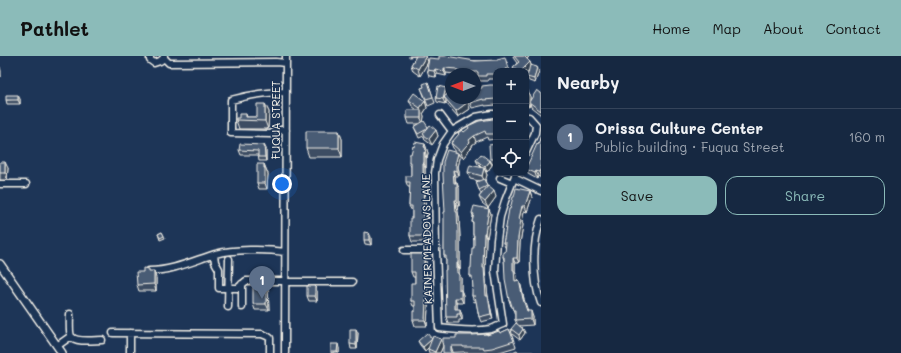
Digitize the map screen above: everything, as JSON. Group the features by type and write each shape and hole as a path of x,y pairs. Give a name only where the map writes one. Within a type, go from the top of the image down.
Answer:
{"main road":[{"path":"0,264 62,353"}],"street":[{"path":"150,56 150,60 154,63 160,61 164,57 169,63 244,59 286,63"},
{"name":"FUQUA STREET","path":"285,353 286,56"},
{"path":"286,92 272,92 231,100 231,133 270,134 280,130 286,130"},
{"path":"440,115 452,130 476,117 493,114"},
{"path":"529,117 536,125 535,133 529,146"},
{"name":"KAINER MEADOWS LANE","path":"452,130 443,144 436,160 435,173 439,328 457,331 478,330 503,324 495,271 497,240 500,217 514,178"},
{"path":"500,178 514,178 541,191"},
{"path":"0,184 26,184"},
{"path":"541,219 538,226 535,247 535,272 538,296 541,303"},
{"path":"149,271 175,267 223,252 265,250 285,252"},
{"path":"404,250 436,250"},
{"path":"214,255 215,262 219,269 219,288 238,288 246,281 352,282"},
{"path":"228,307 229,259"},
{"path":"242,284 242,307"},
{"path":"70,314 70,333 74,339 102,340"},
{"path":"113,333 262,334 270,338 270,353"},
{"path":"130,333 130,353"},
{"path":"57,346 71,336"}],"building":[{"path":"416,56 426,56 418,69 411,65"},
{"path":"439,56 446,56 475,61 498,60 497,59 505,57 508,68 493,68 493,74 486,74 486,76 481,76 481,68 444,68 444,71 435,69 434,71 427,70 429,58 439,59"},
{"path":"514,56 524,56 530,62 524,68 513,67 519,62"},
{"path":"530,65 537,67 534,79 529,78"},
{"path":"428,82 433,97 426,99 421,88 424,87 423,84"},
{"path":"493,85 493,99 481,100 482,86"},
{"path":"438,86 445,88 443,99 436,98"},
{"path":"537,90 541,93 541,111 529,102"},
{"path":"414,93 425,101 420,108 409,100"},
{"path":"6,95 18,95 18,100 6,100"},
{"path":"257,104 265,104 265,121 236,120 236,118 239,118 239,114 246,114 246,117 257,117"},
{"path":"450,104 465,104 456,111"},
{"path":"407,110 421,110 421,118 407,118"},
{"path":"493,119 493,134 486,134 485,131 474,136 469,140 470,142 461,152 451,143 459,134 458,133 462,130 464,132 469,128 468,126 479,121"},
{"path":"424,121 428,127 418,134 414,127"},
{"path":"430,125 436,130 429,139 423,134"},
{"path":"306,131 339,131 339,148 306,148"},
{"path":"541,135 541,168 539,172 536,171 535,173 529,170 529,161 537,144 538,145"},
{"path":"415,142 425,144 424,147 426,148 423,163 424,236 410,236 412,206 409,206 410,182 406,182 406,176 411,176 411,162 409,162 409,154 411,154"},
{"path":"240,144 264,145 265,157 258,157 258,151 239,150"},
{"path":"493,144 493,159 490,159 489,145"},
{"path":"447,150 458,153 455,165 457,165 457,171 453,170 454,183 457,183 457,200 455,200 458,231 457,273 459,273 459,290 461,290 461,298 455,298 455,309 460,309 460,314 457,314 457,317 446,317 443,162"},
{"path":"481,154 490,161 485,167 476,160"},
{"path":"0,162 5,162 5,173 0,173"},
{"path":"257,164 264,164 265,183 257,183"},
{"path":"470,165 484,168 482,176 468,172"},
{"path":"484,179 487,186 479,190 476,182"},
{"path":"488,186 494,191 485,202 479,197"},
{"path":"516,188 530,191 525,206 522,206 519,219 521,220 517,258 513,258 513,270 515,281 519,280 527,311 531,311 531,319 515,320 515,310 513,310 509,300 505,279 503,252 505,252 506,243 503,243 509,209"},
{"path":"474,206 489,209 484,233 483,268 486,296 488,296 491,314 479,317 475,296 472,296 472,276 470,276 472,248 474,248 472,222 474,214 472,213"},
{"path":"162,232 164,236 160,238 158,234"},
{"path":"364,232 369,233 369,240 364,240"},
{"path":"411,254 424,254 424,266 426,271 425,320 413,320 415,301 411,301 411,283 415,283 415,272 411,272"},
{"path":"143,268 149,269 149,271 154,271 154,284 137,285 136,272 143,272"},
{"path":"253,282 266,282 266,304 253,304"},
{"path":"307,286 315,286 315,296 307,296"},
{"path":"516,323 523,329 519,335 511,329"},
{"path":"350,329 356,329 356,345 350,344"},
{"path":"509,329 514,341 484,349 483,347 451,346 451,353 443,353 443,338 456,338 456,335 487,335 499,331 500,333"},
{"path":"427,333 432,339 423,347 418,341"},
{"path":"433,336 441,339 435,352 428,349"},
{"path":"331,344 338,344 337,352 331,352"},
{"path":"517,350 518,352 533,353 510,353"}],"place":[{"name":"Orissa Culture Center","path":"262,299"}]}
